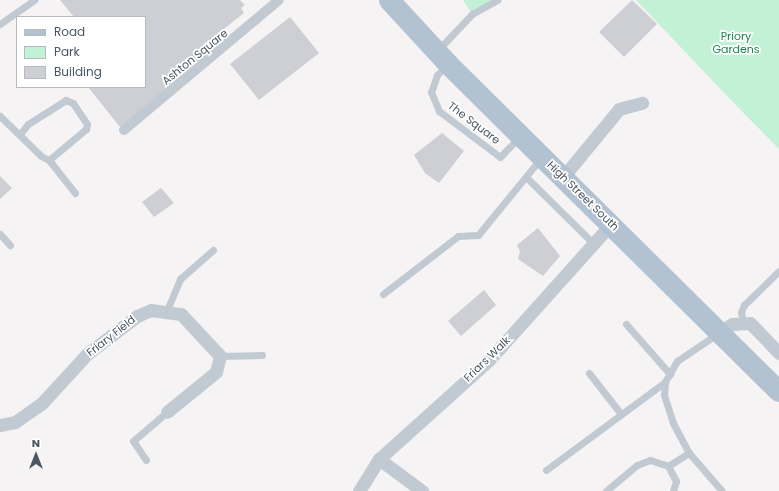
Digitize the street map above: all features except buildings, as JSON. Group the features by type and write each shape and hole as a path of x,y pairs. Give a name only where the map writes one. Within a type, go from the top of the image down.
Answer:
{"main road":[{"name":"High Street South","path":"390,0 442,58 542,157 612,223 779,391"}],"street":[{"name":"Ashton Square","path":"124,130 279,0"},
{"path":"563,177 620,109 642,103"},
{"name":"Friars Walk","path":"359,491 379,459 489,360 612,223"},
{"name":"Friary Field","path":"0,425 15,422 42,403 87,354 137,316 152,310 167,310 181,314 220,356"},
{"path":"720,331 743,322 750,322 779,353"},
{"path":"167,412 216,372 220,356"},
{"path":"379,459 422,491"}],"lane":[{"path":"0,24 34,0"},
{"path":"442,58 472,14 497,0"},
{"name":"The Square","path":"442,58 438,75 431,92 439,111 500,157 520,135"},
{"path":"20,134 58,103 73,103 85,119 86,129 49,160"},
{"path":"0,116 49,160 75,193"},
{"path":"383,294 458,236 478,235 542,157"},
{"path":"526,177 594,244"},
{"path":"0,234 10,244"},
{"path":"167,310 180,279 213,250"},
{"path":"743,322 741,312 744,305 779,271"},
{"path":"626,324 670,374"},
{"path":"546,470 665,382 677,361 720,331"},
{"path":"220,356 262,355"},
{"path":"589,373 621,414"},
{"path":"665,382 664,395 673,423 689,453 722,491"},
{"path":"146,460 133,441 167,412"},
{"path":"668,466 689,453"},
{"path":"606,491 637,465 650,460 668,466 676,481 673,491"}],"green space":[{"path":"463,0 497,0 472,14"},
{"name":"Priory Gardens","path":"636,0 779,0 779,149 728,97"}]}
